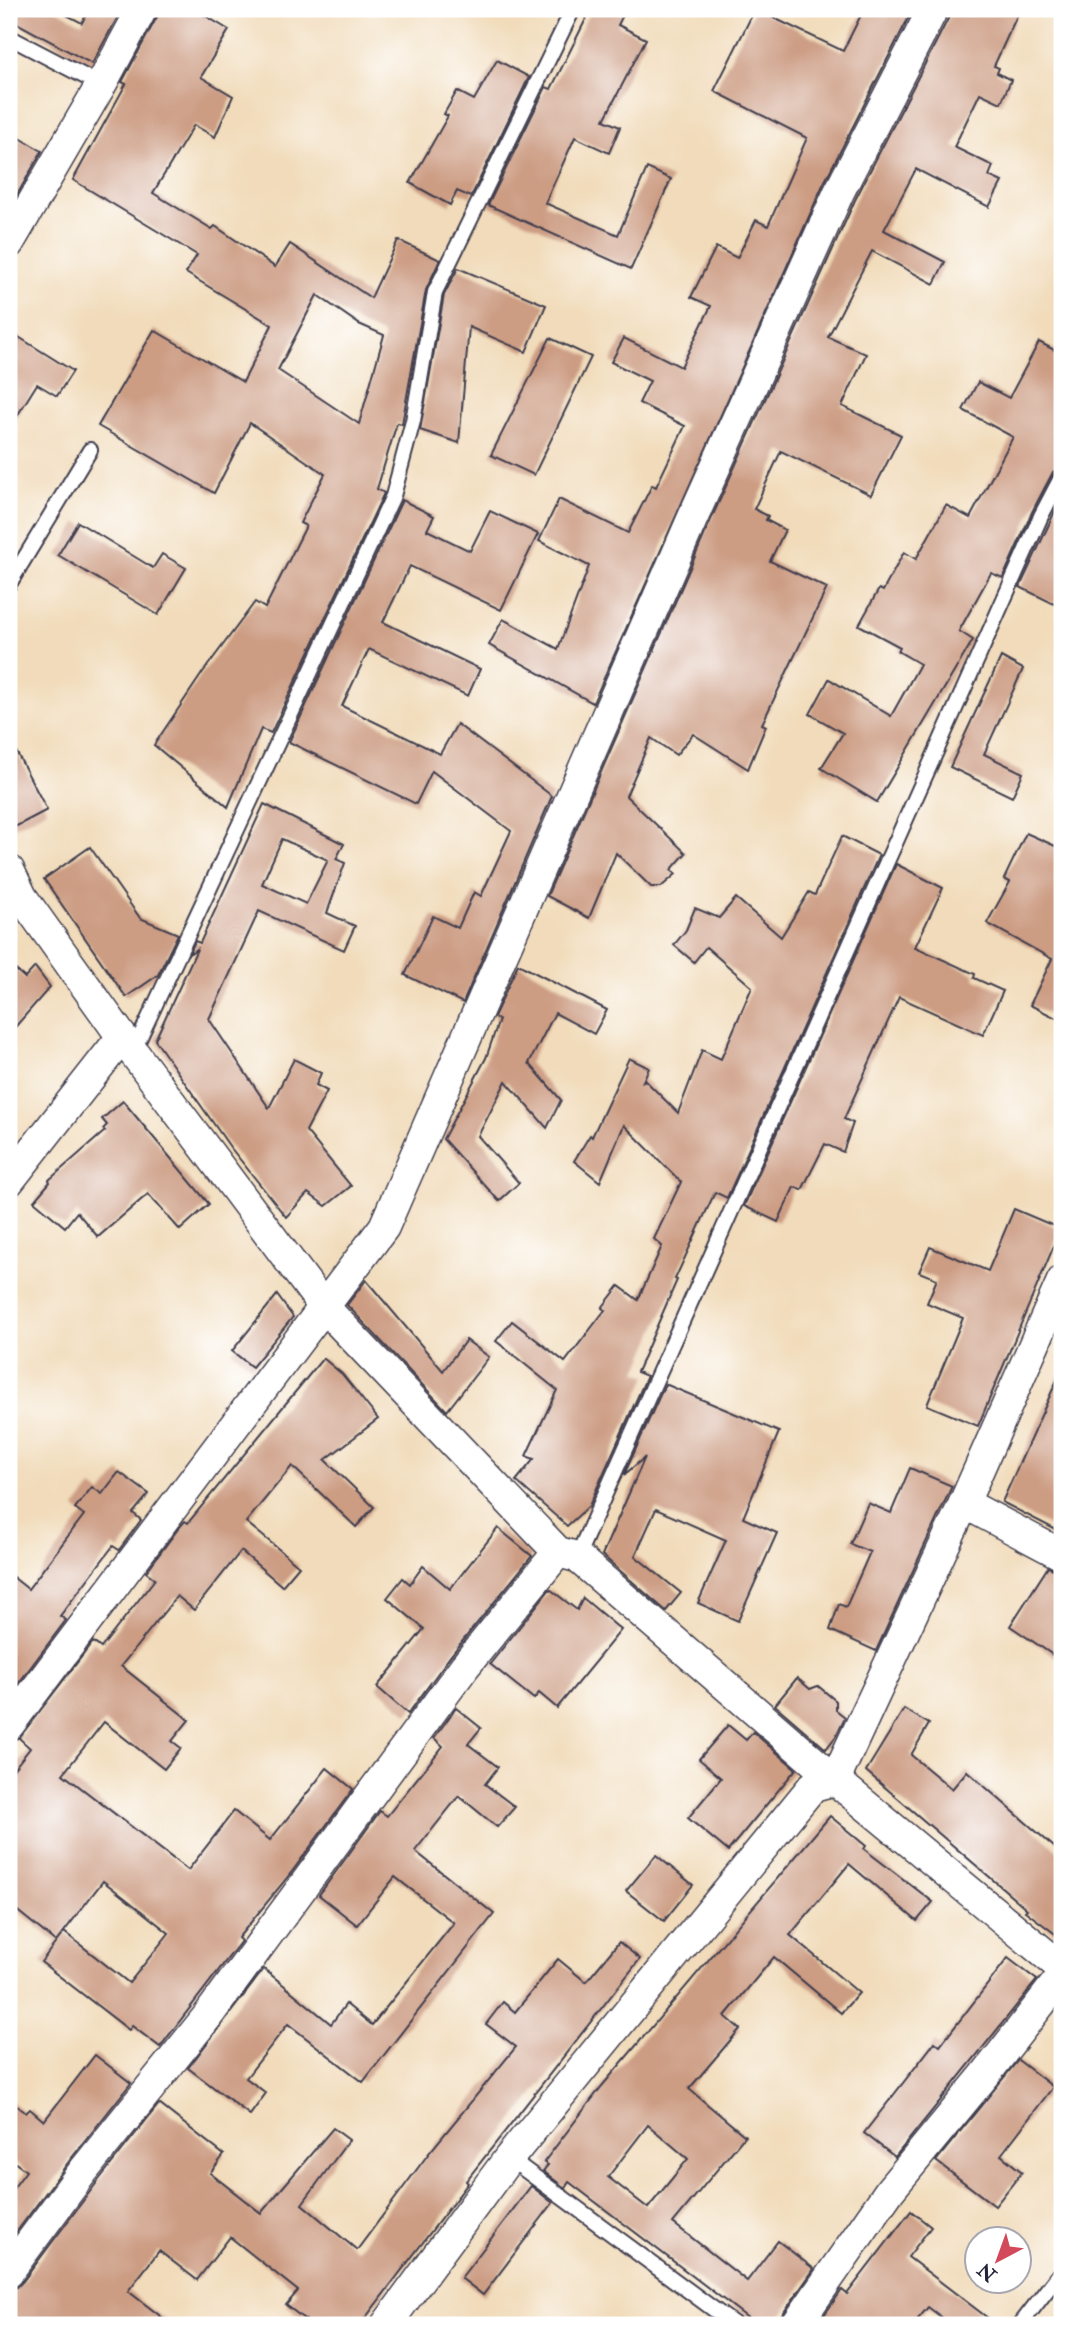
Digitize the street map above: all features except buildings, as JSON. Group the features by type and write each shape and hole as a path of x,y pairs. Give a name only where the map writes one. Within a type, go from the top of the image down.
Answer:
{"street":[{"path":"9,243 102,85 142,9"},
{"path":"9,1725 384,1227 692,521 839,192 933,9"},
{"path":"9,870 22,897 127,1044 324,1307 567,1555 1062,1968"},
{"path":"9,1181 127,1044"},
{"path":"386,2325 509,2158 813,1786 835,1780 964,1503 1062,1281"},
{"path":"964,1503 1062,1555"},
{"path":"9,2271 84,2170 207,2017 465,1666 567,1555"},
{"path":"796,2325 890,2190 985,2076 1062,1976"}],"lane":[{"path":"127,1044 393,496 413,421 435,292 573,9"},
{"path":"9,37 102,85"},
{"path":"9,584 90,450"},
{"path":"567,1555 1041,516 1062,476"},
{"path":"509,2158 735,2325"},
{"path":"1020,2325 1057,2277"}]}
